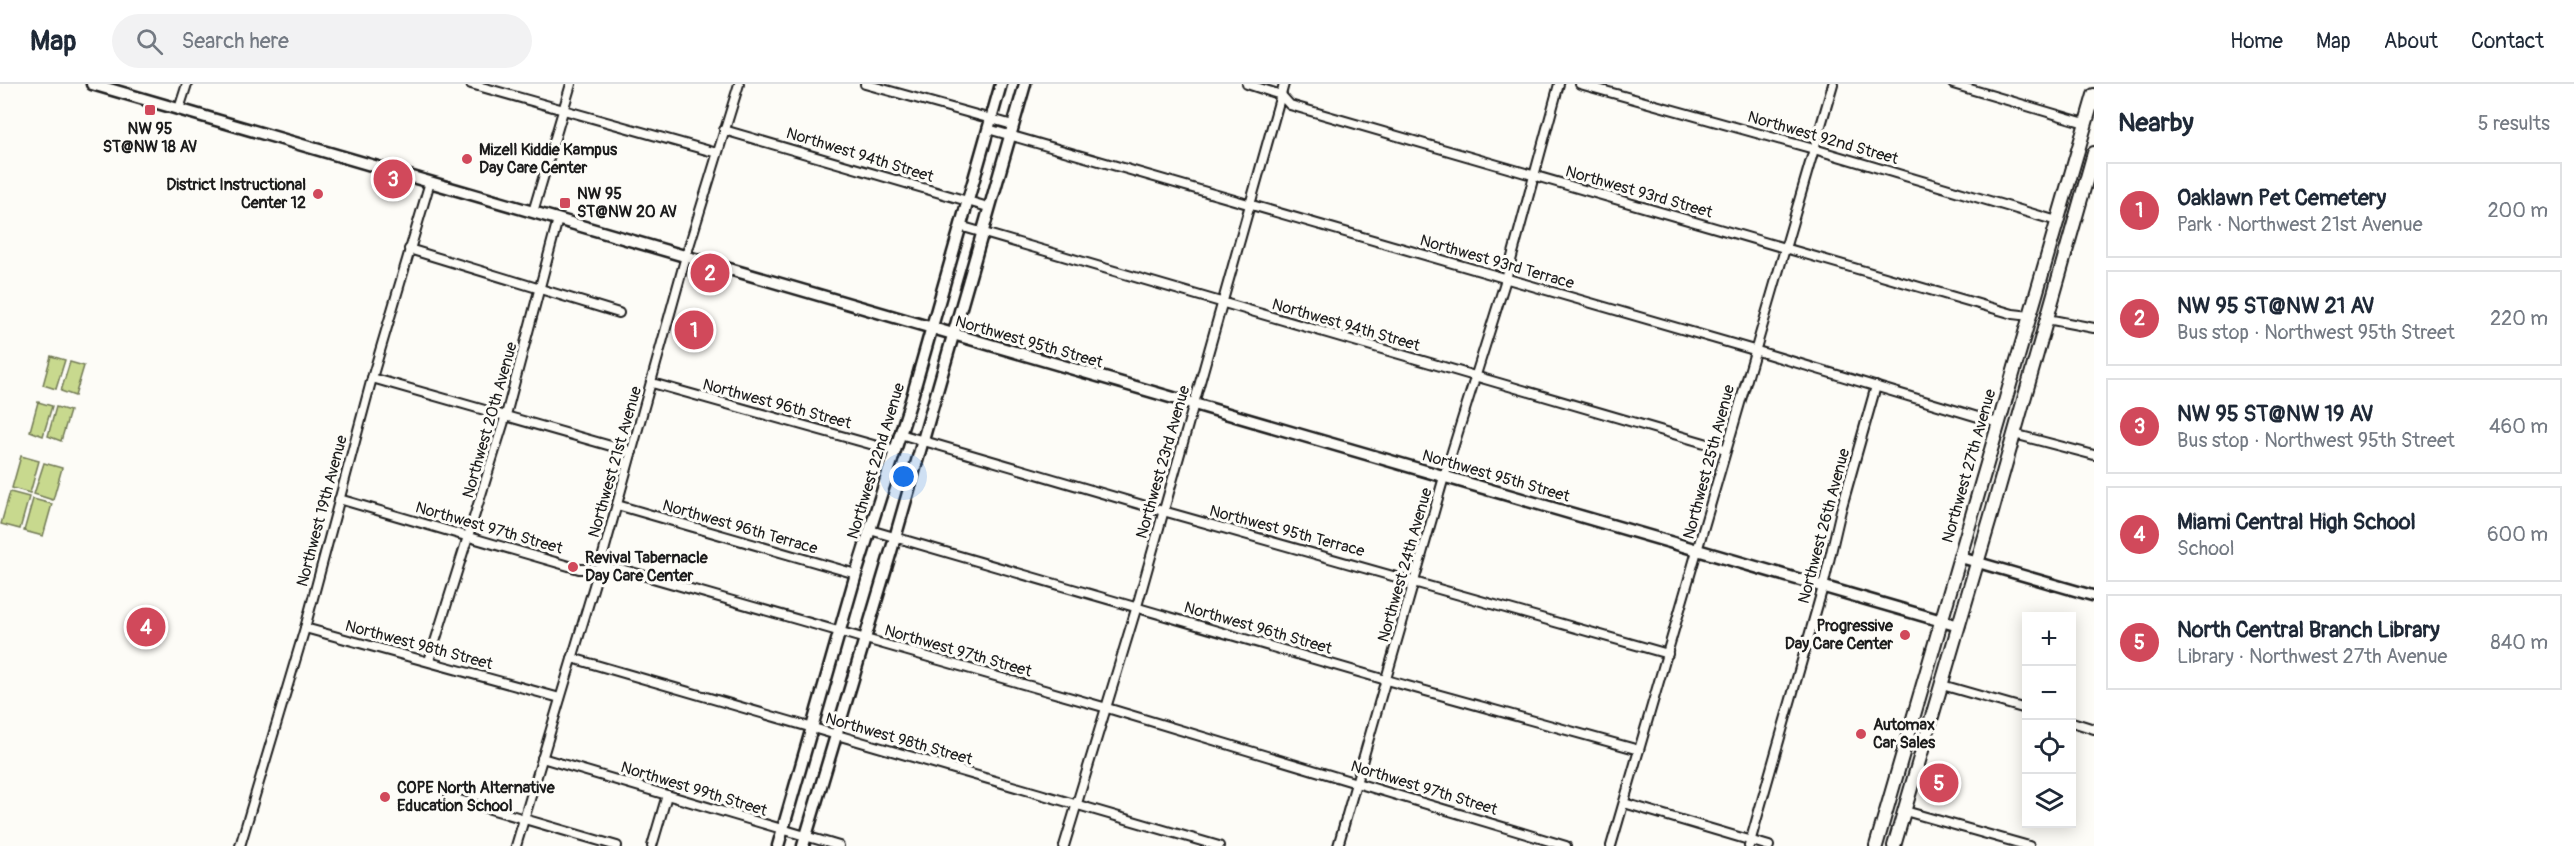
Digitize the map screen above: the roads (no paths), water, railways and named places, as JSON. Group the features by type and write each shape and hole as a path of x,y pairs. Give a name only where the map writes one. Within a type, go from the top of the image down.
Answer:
{"main road":[{"name":"Northwest 95th Street","path":"92,84 686,256 952,336 1959,626"},
{"name":"Northwest 22nd Avenue","path":"778,846 1001,84"},
{"path":"804,841 895,537 1025,84"},
{"name":"Northwest 27th Avenue","path":"1876,846 2094,95"},
{"path":"1894,846 1978,563 2094,153"},
{"path":"2047,318 2045,300 2062,244 2057,221 2066,216 2076,216"},
{"path":"2014,434 2009,412 2024,361 2024,356 2019,350"},
{"path":"1991,451 2014,434"}],"street":[{"path":"179,109 187,84"},
{"path":"471,84 717,153"},
{"path":"533,212 571,84"},
{"name":"Northwest 21st Avenue","path":"516,846 599,569 686,256 739,84"},
{"name":"Northwest 93rd Terrace","path":"865,84 1251,206 1754,350 1998,423"},
{"name":"Northwest 93rd Street","path":"1247,84 1281,95 1290,105 2013,314 2030,316"},
{"name":"Northwest 23rd Avenue","path":"1064,846 1137,606 1284,84"},
{"name":"Northwest 24th Avenue","path":"1338,846 1444,477 1506,279 1559,84"},
{"name":"Northwest 92nd Street","path":"1580,84 1814,149 2057,221"},
{"name":"Northwest 25th Avenue","path":"1611,846 1699,551 1725,449 1833,84"},
{"path":"1953,84 2085,123"},
{"name":"Northwest 94th Street","path":"724,130 988,207"},
{"name":"Northwest 19th Avenue","path":"240,846 305,628 372,378 430,182"},
{"name":"Northwest 20th Avenue","path":"429,661 470,536 528,340 558,219"},
{"name":"Northwest 94th Street","path":"960,226 1725,449"},
{"path":"409,249 619,313"},
{"path":"2047,318 2094,328"},
{"path":"372,378 632,452"},
{"name":"Northwest 96th Street","path":"652,383 895,451"},
{"name":"Northwest 26th Avenue","path":"1750,843 1823,587 1841,510 1876,386"},
{"name":"Northwest 95th Terrace","path":"900,434 1668,654"},
{"path":"2014,434 2094,455"},
{"name":"Northwest 97th Street","path":"339,499 579,569 621,569 1107,708 1566,846"},
{"name":"Northwest 96th Terrace","path":"617,505 856,574"},
{"name":"Northwest 96th Street","path":"870,530 1386,680 1639,750"},
{"path":"1959,557 2094,596"},
{"name":"Northwest 98th Street","path":"305,628 560,698"},
{"name":"Northwest 98th Street","path":"572,658 1219,846"},
{"path":"1942,685 2022,708"},
{"path":"2076,723 2094,729"},
{"name":"Northwest 99th Street","path":"542,758 782,829 804,841 838,846"},
{"path":"652,846 667,795"},
{"path":"449,797 616,846"},
{"path":"1624,803 1750,843 1770,846"},
{"path":"1905,811 2029,846"}],"place":[{"name":"NW 95 ST@NW 18 AV","path":"150,110"},
{"name":"Mizell Kiddie Kampus Day Care Center","path":"467,159"},
{"name":"NW 95 ST@NW 19 AV","path":"393,179"},
{"name":"District Instructional Center 12","path":"318,194"},
{"name":"NW 95 ST@NW 20 AV","path":"565,203"},
{"name":"NW 95 ST@NW 21 AV","path":"710,273"},
{"name":"Oaklawn Pet Cemetery","path":"694,330"},
{"name":"Revival Tabernacle Day Care Center","path":"573,567"},
{"name":"Miami Central High School","path":"146,627"},
{"name":"Progressive Day Care Center","path":"1905,635"},
{"name":"Automax Car Sales","path":"1861,734"},
{"name":"North Central Branch Library","path":"1939,783"},
{"name":"COPE North Alternative Education School","path":"385,797"}]}
